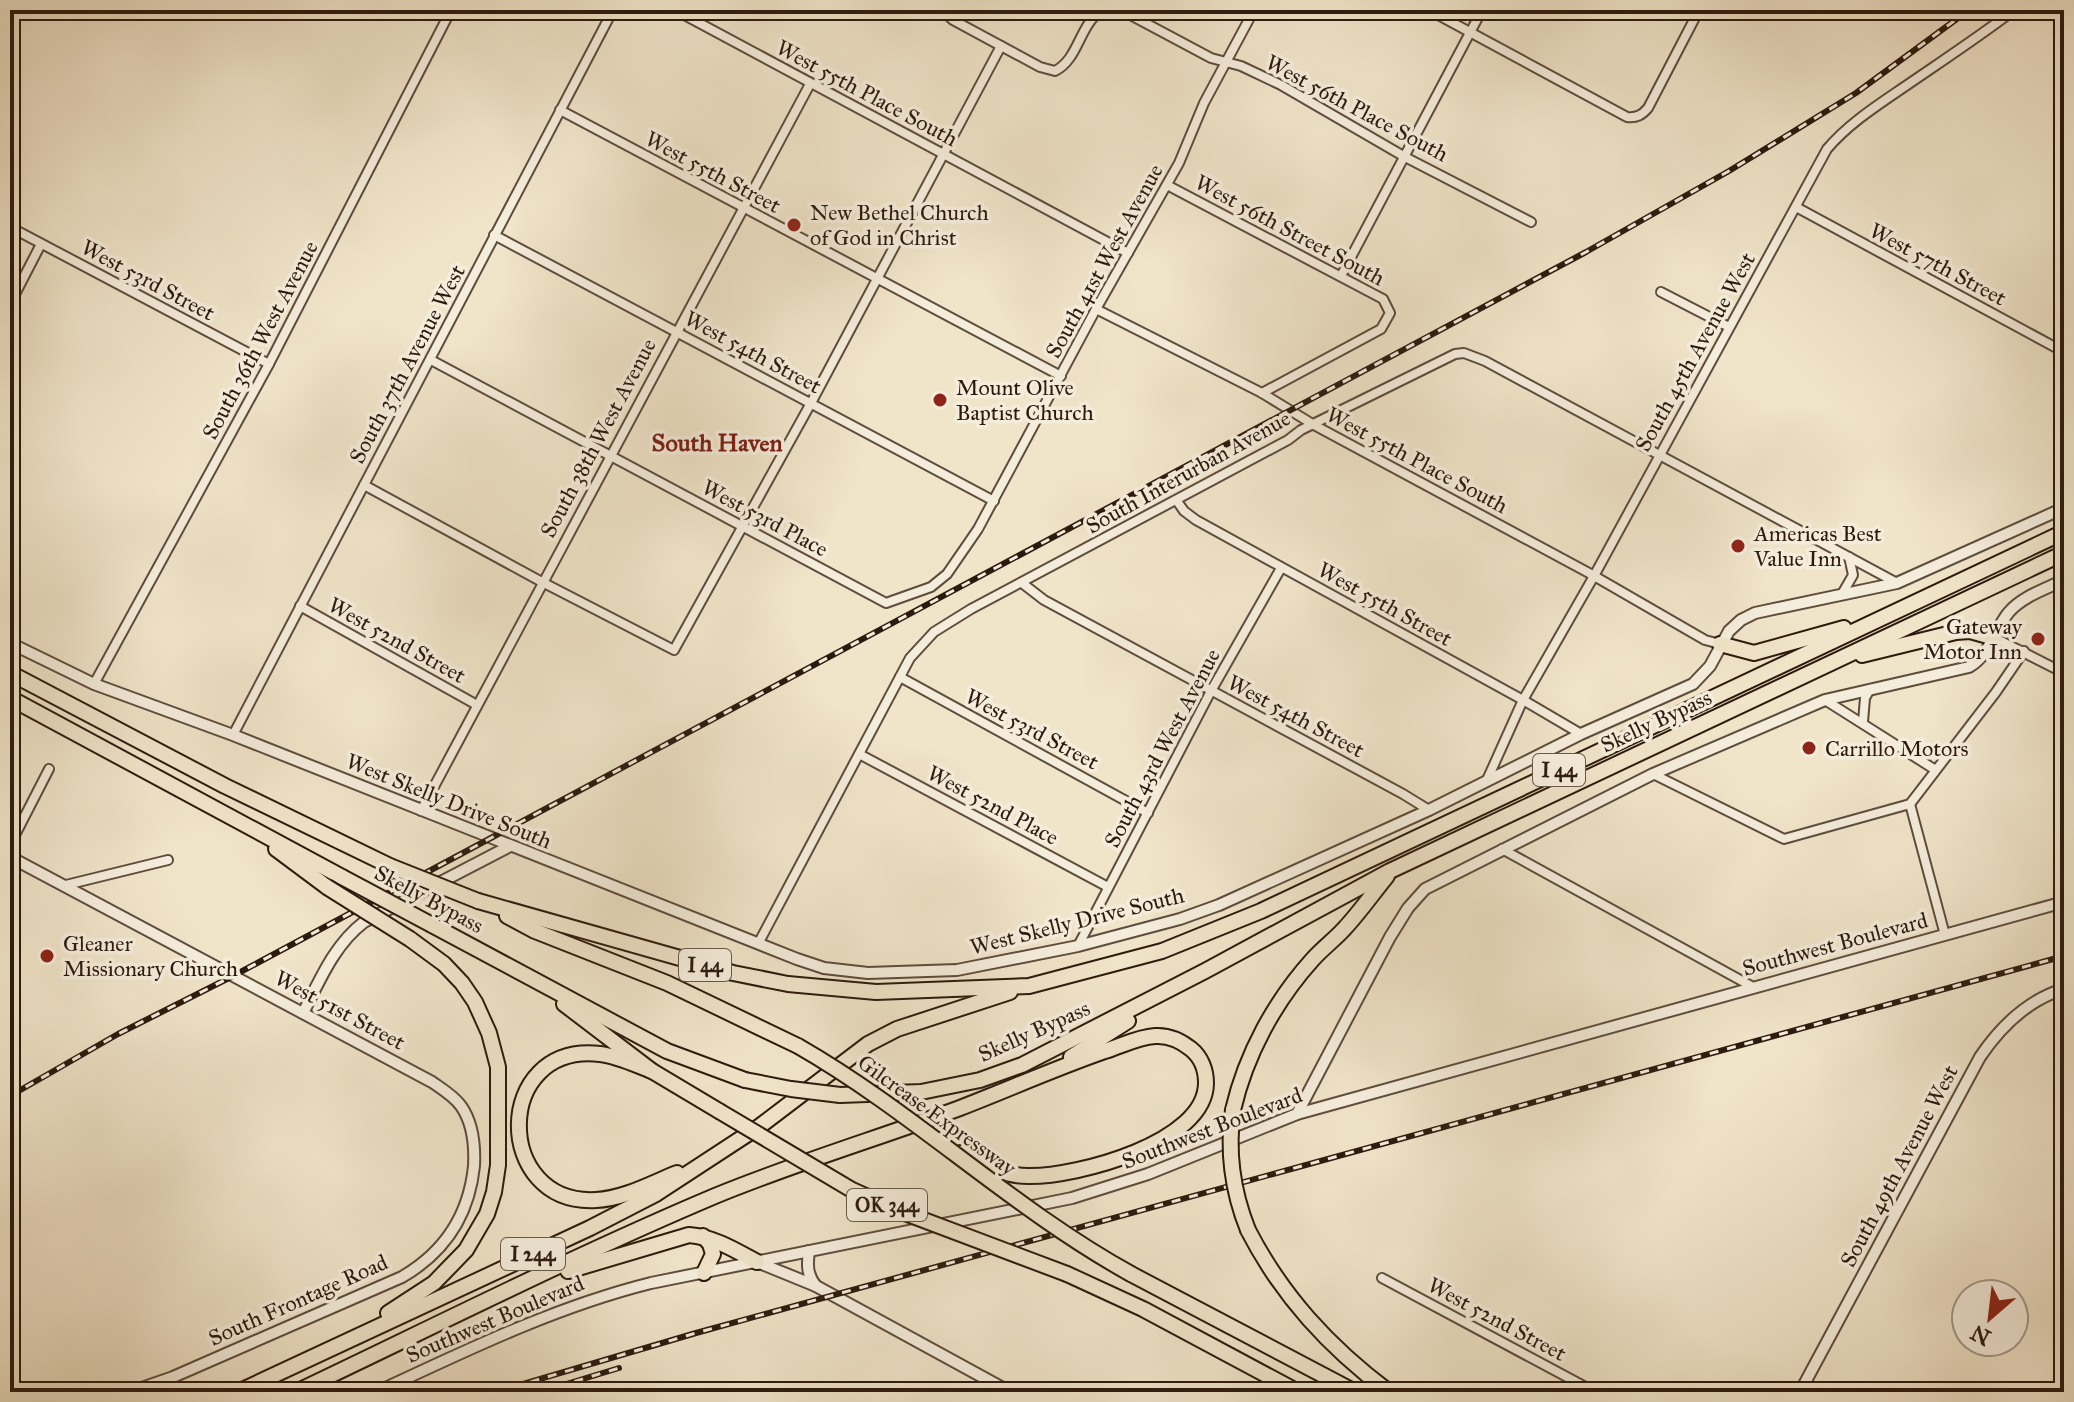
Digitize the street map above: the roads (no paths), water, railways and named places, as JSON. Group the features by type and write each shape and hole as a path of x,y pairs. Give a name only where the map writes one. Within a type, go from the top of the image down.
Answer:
{"highway":[{"name":"Skelly Bypass","path":"10,673 239,793 390,866 478,901 733,973 788,984 876,992 1029,986 1162,951 1261,911 2064,532"},
{"name":"Skelly Bypass","path":"10,698 667,1051 745,1080 808,1092 840,1095 921,1092 962,1085 1043,1056 1390,871 2064,553"},
{"path":"1720,644 1754,653 1886,615"},
{"path":"1834,662 1956,632 1970,631 1995,638"},
{"path":"237,821 327,887 444,964 475,1002 489,1033 498,1067 496,1178 487,1214 477,1233 453,1265 434,1283 350,1338"},
{"path":"1389,1392 1363,1373 1318,1331 1266,1266 1237,1202 1231,1171 1230,1141 1233,1110 1246,1066 1264,1027 1313,959 1345,928 1390,871"},
{"name":"Gilcrease Expressway","path":"478,901 535,931 667,983 798,1046 848,1076 1057,1229 1131,1274 1355,1392"},
{"name":"I 244","path":"296,1392 717,1195 952,1111 1051,1070 1205,971"},
{"name":"OK 344","path":"528,977 652,1071 852,1190 1067,1274 1143,1309 1298,1392"},
{"name":"I 244","path":"238,1392 590,1228 656,1194 760,1126 868,1044 897,1029 1029,986"},
{"path":"936,1140 996,1170 1033,1176 1055,1175 1093,1166 1151,1144 1194,1115 1206,1088 1204,1070 1196,1053 1182,1042 1163,1036 1146,1037 1051,1070"},
{"path":"652,1071 617,1058 584,1053 567,1056 542,1070 531,1082 519,1114 519,1140 529,1166 543,1182 558,1192 596,1200 614,1197 711,1160"},
{"path":"515,1289 689,1235 703,1236 757,1262"},
{"path":"703,1236 713,1254 704,1273"}],"street":[{"name":"South 36th West Avenue","path":"94,684 269,364 451,10"},
{"name":"South 37th Avenue West","path":"233,735 613,10"},
{"name":"West 55th Place South","path":"675,10 1128,253"},
{"path":"942,10 953,20 1001,46 1040,67 1055,71 1071,57 1091,21 1103,10"},
{"name":"West 56th Place South","path":"1121,10 1211,58 1241,66 1281,85 1405,157 1531,222"},
{"name":"South 41st West Avenue","path":"915,595 947,574 994,501 1096,309 1167,185 1204,103 1254,10"},
{"path":"1429,10 1627,117 1638,117 1648,108 1699,10"},
{"path":"1341,276 1482,10"},
{"name":"South 45th Avenue West","path":"1487,780 1523,700 1827,149 1845,130 2014,10"},
{"path":"364,485 674,650 811,403 1001,46"},
{"name":"South 38th West Avenue","path":"421,811 810,84"},
{"name":"West 55th Street","path":"560,110 1061,376"},
{"name":"West 56th Street South","path":"1167,185 1383,299 1390,313 1381,329 1262,393"},
{"name":"West 57th Street","path":"1796,207 2064,352"},
{"name":"West 53rd Street","path":"10,227 269,364"},
{"name":"West 54th Street","path":"494,235 994,501"},
{"path":"10,304 41,244"},
{"path":"1661,292 1729,327"},
{"name":"West 55th Place South","path":"1096,309 1262,393 1314,425 1594,576 1705,640 1720,644"},
{"name":"South Interurban Avenue","path":"900,677 918,648 934,632 971,609 1442,359 1464,353 1485,361 1659,455"},
{"name":"West 53rd Place","path":"431,360 886,603 915,595"},
{"path":"1659,455 1897,583"},
{"name":"West 55th Street","path":"1177,501 1196,520 1581,734"},
{"name":"West Skelly Drive South","path":"10,643 94,684 233,735 758,944 824,968 894,974 980,967 1078,946 1180,919 1219,905 1429,810 1581,734 1693,684 1710,666 1720,644 1741,620 1755,613 1897,583 2064,508"},
{"path":"1842,594 1853,575 1848,556"},
{"name":"South 43rd West Avenue","path":"1078,946 1211,691 1281,568"},
{"path":"1297,1114 1390,937 1408,908 1425,889 1653,774 1825,700 1969,667 1983,655 2014,607 2064,580"},
{"name":"West 54th Street","path":"1022,583 1044,600 1429,810"},
{"name":"West 52nd Street","path":"300,606 477,705"},
{"path":"1995,638 2064,673"},
{"path":"1653,774 1784,839 1910,804 2024,651"},
{"name":"West 53rd Street","path":"900,677 1148,813"},
{"path":"758,944 900,677"},
{"path":"1863,722 1865,698 1870,689"},
{"path":"1825,700 1934,769"},
{"name":"West 52nd Place","path":"861,755 1108,887"},
{"path":"10,845 49,769"},
{"path":"1910,804 1945,935"},
{"path":"303,1013 338,948 351,932 364,922 510,846"},
{"path":"1501,849 1753,987"},
{"name":"West 51st Street","path":"10,857 432,1082 461,1106 471,1126 475,1152 469,1198 462,1216"},
{"path":"66,885 168,860"},
{"name":"Southwest Boulevard","path":"377,1392 553,1313 626,1289 1098,1191 1297,1114 2064,902"},
{"name":"South 49th Avenue West","path":"1800,1392 1980,1057 2003,1026 2022,1010 2052,992 2064,989"},
{"name":"South Frontage Road","path":"130,1392 173,1377 402,1277 432,1257 462,1216"},
{"path":"809,1251 807,1264 810,1278 816,1286"},
{"path":"757,1262 816,1286 1010,1392"},
{"name":"West 52nd Street","path":"1382,1278 1595,1392"}],"railway":[{"path":"10,1096 118,1034 233,976 1586,252 1729,171 1856,93 1969,10"},
{"path":"496,1392 696,1333 2064,956"},
{"path":"540,1392 619,1368"}],"place":[{"name":"New Bethel Church of God in Christ","path":"794,225"},
{"name":"Mount Olive Baptist Church","path":"940,400"},
{"name":"Americas Best Value Inn","path":"1738,546"},
{"name":"Gateway Motor Inn","path":"2038,639"},
{"name":"Carrillo Motors","path":"1809,748"},
{"name":"Gleaner Missionary Church","path":"47,956"}],"district":[{"name":"South Haven","path":"717,443"}]}
